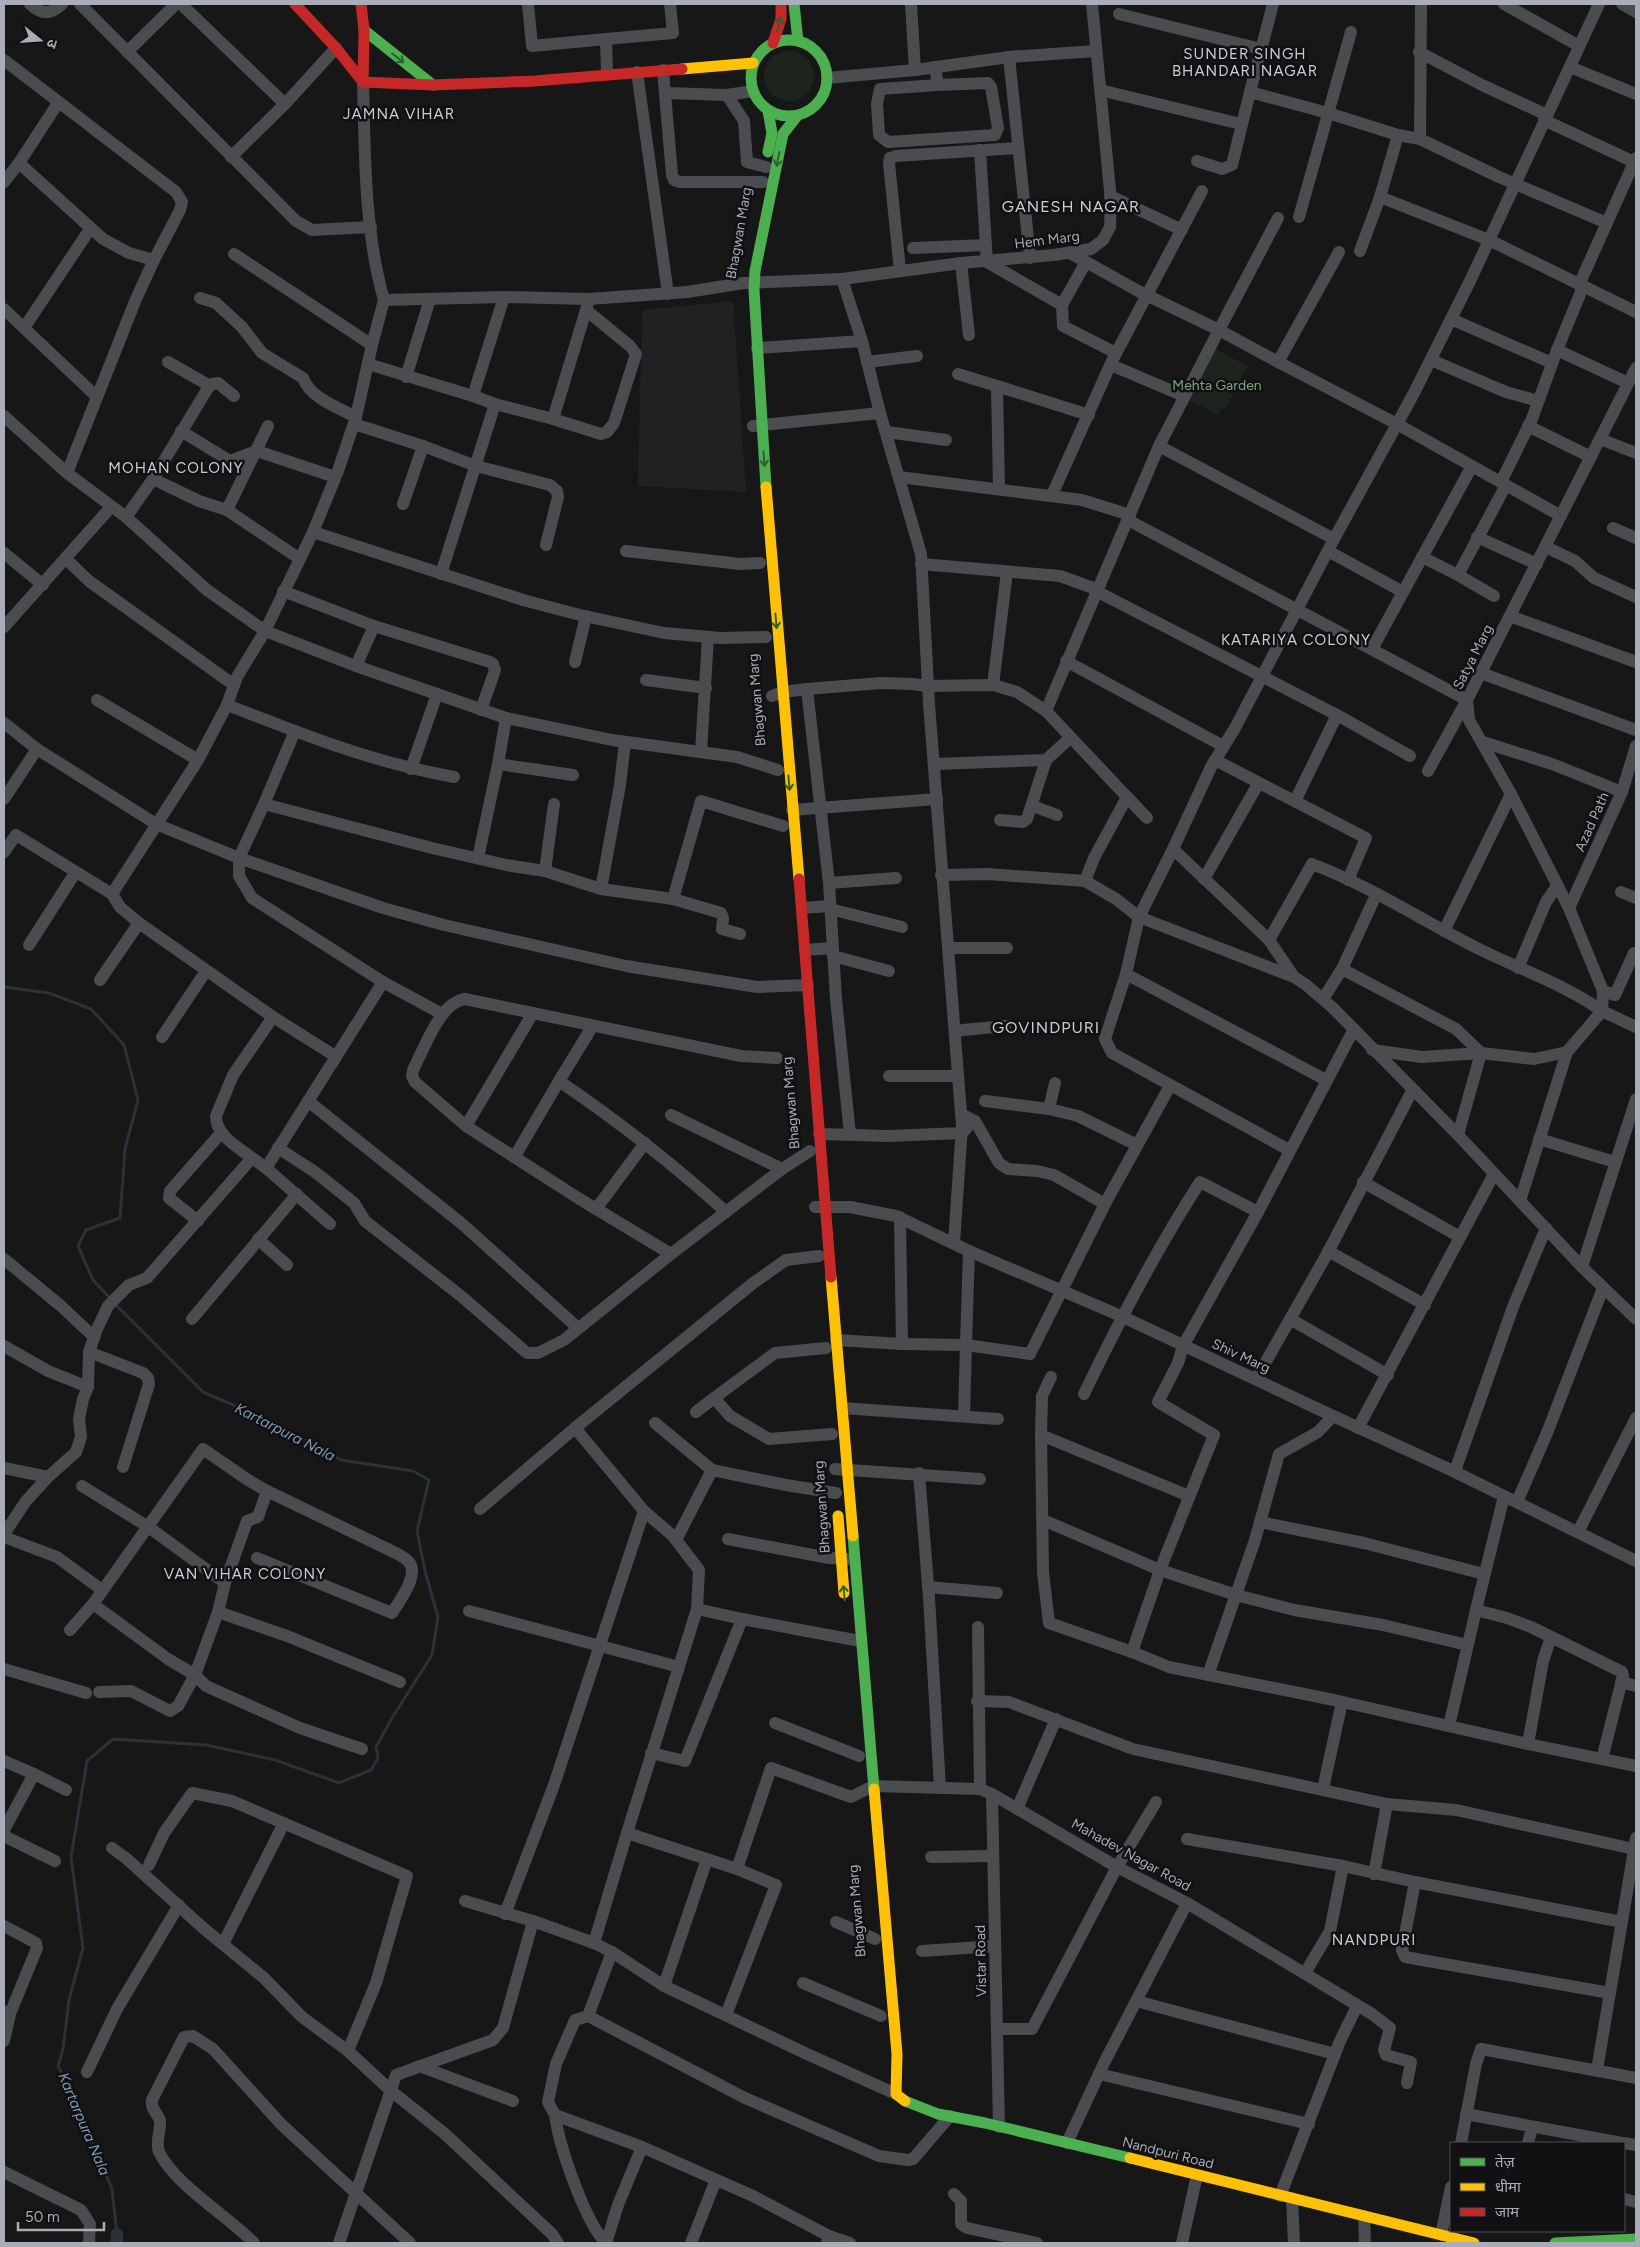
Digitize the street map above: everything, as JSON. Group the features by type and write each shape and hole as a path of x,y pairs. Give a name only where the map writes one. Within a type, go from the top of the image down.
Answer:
{"street":[{"path":"30,4 38,11 45,13 54,11 62,4"},
{"path":"80,4 296,221 312,230 371,227"},
{"path":"127,52 176,4"},
{"path":"181,4 284,104"},
{"path":"295,4 336,48 363,82 433,85 535,81 753,63"},
{"path":"112,894 198,760 227,705 234,685 266,631 283,591 313,532 355,421 384,300 377,276 367,193 363,82 364,30 361,4"},
{"path":"528,4 532,46 673,33 670,4"},
{"path":"773,43 781,19 781,4"},
{"path":"794,4 798,41"},
{"path":"911,4 915,70"},
{"name":"Hem Marg","path":"384,300 504,297 587,304 749,283 842,279 962,263 1030,258 1092,249 1103,240 1110,227 1110,196 1092,4"},
{"path":"1197,161 1222,169 1232,165 1273,4"},
{"path":"1420,139 1419,52 1422,28 1421,4"},
{"path":"1504,4 1579,46"},
{"path":"1289,1150 1112,1054 1105,1039 1126,974 1139,916 1215,760 1431,360 1599,4"},
{"path":"1622,4 1636,12"},
{"path":"1119,14 1261,49"},
{"path":"364,30 433,85"},
{"path":"1299,218 1351,32"},
{"path":"606,39 607,74"},
{"path":"785,40 798,41 810,47 822,61 827,78 822,96 810,110 797,116 780,116 768,111 762,106 752,91 750,78 753,63 761,52 773,43 785,40"},
{"path":"231,157 336,48"},
{"path":"827,78 915,70 1009,57 1096,51"},
{"path":"1419,52 1546,118 1635,160 1581,286 1528,426 1503,483 1458,575"},
{"path":"1009,57 1030,258"},
{"path":"4,60 176,192 182,202 180,210 154,260 67,474"},
{"path":"935,67 938,85"},
{"path":"1570,67 1636,94"},
{"path":"663,70 674,180 680,182 763,182"},
{"path":"637,72 668,294"},
{"path":"988,83 991,87 998,128 995,135 888,142 879,135 877,104 880,89 938,85 988,83"},
{"path":"1100,90 1241,124"},
{"path":"665,93 727,95 752,91"},
{"path":"1250,92 1328,113 1398,135 1420,139 1514,184 1607,222"},
{"path":"727,95 744,121 746,162 740,182"},
{"path":"4,182 19,163 58,103"},
{"name":"Bhagwan Marg","path":"768,111 772,133 749,283 775,692 778,770 802,986 807,1055 810,1151 820,1207 831,1344 833,1438"},
{"name":"Bhagwan Marg","path":"760,557 757,348 749,283 783,134 797,116"},
{"path":"1360,252 1380,197 1398,135"},
{"path":"900,271 890,158 896,156 1017,148"},
{"path":"980,150 987,262 1062,305"},
{"path":"746,162 766,167"},
{"path":"19,163 103,239 129,253 154,260"},
{"path":"1052,495 1114,359 1202,191"},
{"path":"1110,196 1182,230"},
{"path":"1380,197 1489,240 1636,312"},
{"path":"1046,711 1159,446 1278,218"},
{"path":"24,328 90,229"},
{"path":"913,248 986,245"},
{"path":"1278,362 1339,252"},
{"path":"1070,253 1146,295 1219,330 1398,424 1561,516"},
{"path":"234,254 372,345"},
{"path":"1086,262 1062,305 1063,326 1114,359 1184,396"},
{"path":"962,263 969,335"},
{"path":"842,279 862,341 880,413 921,554 927,686 962,1133 954,1243"},
{"path":"473,396 504,297"},
{"path":"200,298 216,303 229,313 262,353 303,378 306,386 355,421 476,466 550,485 557,490 558,497 546,545"},
{"path":"406,377 430,298"},
{"path":"368,364 494,404 553,419 598,434 607,432 614,424 635,357 634,349 587,304 553,419"},
{"path":"4,309 97,397"},
{"path":"1451,319 1552,363"},
{"path":"757,348 862,341"},
{"path":"1557,350 1628,383"},
{"path":"867,362 917,356"},
{"path":"1431,360 1506,392 1538,401"},
{"path":"168,362 210,386"},
{"name":"Satya Marg","path":"1602,1010 1603,991 1569,908 1511,794 1469,720 1467,700 1636,368"},
{"path":"958,374 1089,415"},
{"path":"126,517 153,480 210,386 218,383 234,396"},
{"path":"997,386 999,489"},
{"path":"441,574 494,404"},
{"path":"758,426 880,413"},
{"path":"4,416 67,474 126,517 207,590 266,631 356,666 506,718 625,742 737,757 778,770"},
{"path":"227,510 268,426"},
{"path":"1528,426 1591,457"},
{"path":"181,431 230,461 257,450 335,477"},
{"path":"887,432 946,440"},
{"path":"1600,439 1636,453"},
{"path":"402,504 423,446"},
{"path":"1159,446 1334,539"},
{"path":"1372,649 1472,466"},
{"path":"899,477 1082,500 1129,518 1467,700 1428,771"},
{"path":"153,480 199,501 227,510 300,560"},
{"path":"4,627 111,507"},
{"path":"1613,528 1636,538"},
{"path":"313,532 523,600 586,616 664,633 767,642"},
{"path":"1477,537 1537,564"},
{"path":"1546,547 1575,561 1594,578 1636,597"},
{"path":"626,551 740,564 760,557"},
{"path":"1328,551 1403,592"},
{"path":"4,553 43,585"},
{"path":"1422,557 1494,596"},
{"path":"66,559 89,581 234,685"},
{"path":"921,564 1060,576 1096,590 1337,715 1410,756"},
{"path":"993,685 1007,572"},
{"path":"283,591 374,626 493,664 495,670 481,710"},
{"path":"575,662 586,616"},
{"path":"1510,616 1636,662"},
{"name":"Bhagwan Marg","path":"765,622 767,642"},
{"path":"356,666 374,626"},
{"path":"701,752 708,636"},
{"path":"1066,661 1223,746"},
{"path":"1482,673 1636,730"},
{"path":"646,680 706,688"},
{"path":"775,692 881,683 927,686 993,685 1017,692 1034,705 1046,711 1147,818"},
{"path":"807,689 829,883 833,952 850,1134"},
{"name":"Bhagwan Marg","path":"775,692 792,810 802,908 805,950 802,986"},
{"path":"411,769 438,694"},
{"path":"97,700 198,760"},
{"path":"227,705 339,748 411,769 454,777"},
{"path":"1295,800 1337,715"},
{"path":"478,858 506,718"},
{"path":"4,723 37,749 156,824 239,858 383,908 444,925 626,966 757,987 802,986"},
{"path":"295,731 239,858 239,876 252,898 383,982 442,1014"},
{"path":"1000,820 1023,822 1027,820 1046,760 1070,738"},
{"path":"601,889 620,785 625,742"},
{"path":"1483,742 1552,764 1622,792"},
{"name":"Azad Path","path":"1569,908 1622,792 1636,746"},
{"path":"4,799 37,749"},
{"path":"934,764 1046,760"},
{"path":"1215,760 1258,784 1295,800 1366,838 1348,880"},
{"path":"498,764 573,775"},
{"path":"1204,879 1258,784"},
{"path":"1444,931 1511,794"},
{"path":"1085,881 1094,858 1127,797"},
{"path":"792,810 937,799"},
{"path":"673,899 701,801 783,826"},
{"path":"264,804 478,858 545,871 601,889 673,899 721,913 723,918 722,929 740,934"},
{"path":"545,871 554,804"},
{"path":"1033,806 1057,815"},
{"path":"4,852 16,835 112,894 120,907 139,923 273,1017 335,1056"},
{"path":"1173,849 1269,940 1294,977"},
{"path":"1269,940 1312,864 1348,880 1444,931 1636,1027"},
{"path":"29,945 75,873"},
{"path":"941,875 988,874 1085,881 1116,899 1139,916 1294,977 1323,999 1354,1029 1412,1091 1458,1135 1582,1267 1636,1319"},
{"path":"829,883 896,878"},
{"path":"1518,968 1546,902 1557,886"},
{"path":"1621,892 1636,898"},
{"path":"1323,999 1342,969 1376,895"},
{"path":"802,908 830,908 902,927"},
{"path":"100,980 139,923"},
{"path":"948,948 1007,948"},
{"path":"805,950 833,952 889,971"},
{"path":"1603,991 1615,995 1634,953 1636,954"},
{"path":"1342,969 1456,1029 1481,1053"},
{"path":"162,1036 206,971"},
{"path":"1126,974 1326,1080"},
{"path":"266,1168 383,982"},
{"path":"671,1254 596,1209 466,1126 415,1082 412,1076 442,1014 457,1000 465,1000 741,1056 777,1058"},
{"path":"1520,1201 1567,1052 1602,1010"},
{"path":"466,1126 533,1013"},
{"path":"273,1017 234,1075 216,1116 216,1123 221,1133 266,1168 330,1224"},
{"path":"955,1032 1004,1026"},
{"path":"515,1156 592,1027"},
{"path":"1132,1652 1160,1570 1214,1435 1158,1402 1178,1362 1183,1346 1258,1212 1354,1029"},
{"path":"1372,1050 1422,1057 1481,1053 1534,1058 1567,1052"},
{"path":"1458,1135 1481,1053"},
{"name":"Bhagwan Marg","path":"807,1055 819,1134 819,1256 842,1408 836,1492 845,1604"},
{"path":"889,1076 958,1076"},
{"path":"559,1081 612,1116 726,1212"},
{"path":"1049,1109 1055,1083"},
{"path":"696,1412 775,1353 831,1344 902,1344 966,1346 1030,1354 1105,1204 1170,1086"},
{"path":"1256,1379 1328,1252 1412,1091"},
{"path":"1582,1267 1636,1099"},
{"path":"985,1101 1049,1109 1078,1116 1137,1145"},
{"path":"308,1102 461,1223 577,1328"},
{"path":"961,1114 975,1121 999,1164 1008,1169 1037,1171 1054,1175 1105,1204"},
{"path":"671,1115 782,1169"},
{"path":"819,1134 888,1136 962,1133 975,1121"},
{"path":"198,1221 169,1198 170,1191 221,1133"},
{"path":"1539,1139 1615,1162"},
{"path":"596,1209 645,1143"},
{"path":"278,1148 315,1172 354,1203 365,1221 461,1296 527,1352 538,1353 548,1350 564,1340 671,1254 782,1169 810,1151"},
{"path":"102,1590 57,1557 4,1536 26,1501 48,1476 76,1452 81,1437 79,1419 82,1399 88,1387 89,1352 108,1306 129,1285 147,1278 252,1158"},
{"path":"1358,1428 1494,1174"},
{"path":"1084,1394 1121,1316 1174,1222 1200,1182 1258,1212"},
{"path":"1363,1182 1460,1237"},
{"path":"192,1320 296,1194"},
{"name":"Shiv Marg","path":"820,1207 850,1207 900,1218 969,1251 1121,1316 1358,1428 1455,1471 1636,1561"},
{"path":"900,1218 902,1344"},
{"path":"1455,1471 1510,1316 1546,1228"},
{"path":"258,1239 287,1265"},
{"path":"964,1415 969,1251"},
{"path":"1328,1252 1425,1305"},
{"path":"480,1509 575,1428 752,1284 786,1260 819,1256"},
{"path":"4,1260 61,1306 94,1337"},
{"path":"1517,1502 1547,1433 1603,1288"},
{"path":"1290,1319 1388,1375"},
{"path":"5,1350 48,1371 88,1387"},
{"path":"89,1352 143,1373 148,1378 149,1384 123,1467"},
{"path":"1051,1378 1042,1396 1041,1435 1043,1572 1049,1623 1169,1667 1342,1702 1636,1766"},
{"path":"714,1398 730,1416 769,1439 833,1438"},
{"path":"842,1408 998,1418"},
{"path":"1208,1675 1260,1522 1280,1454 1318,1432 1333,1416"},
{"path":"1578,1532 1636,1418"},
{"path":"655,1423 712,1470 786,1485 836,1492"},
{"path":"575,1428 644,1511 676,1540 699,1570 698,1609 651,1753 594,1944"},
{"path":"1041,1435 1190,1496"},
{"path":"70,1630 93,1604 147,1526 204,1449 267,1491 398,1554 410,1562 412,1570 410,1583 392,1613 257,1558"},
{"path":"838,1466 980,1479"},
{"name":"Bhagwan Marg","path":"838,1466 854,1560 852,1640 866,1794 897,2054 896,2094"},
{"path":"4,1468 48,1476"},
{"path":"676,1540 712,1470"},
{"path":"919,1473 940,1788"},
{"path":"82,1486 147,1526 225,1583"},
{"path":"4,1669 93,1693 131,1691 170,1711 178,1706 195,1675 218,1612 225,1583 247,1521 258,1516 267,1491"},
{"path":"1449,1726 1504,1496"},
{"path":"505,1914 554,1785 644,1511"},
{"path":"1043,1520 1160,1570 1236,1595 1294,1610 1384,1625 1468,1645"},
{"path":"1260,1522 1364,1543 1484,1574"},
{"path":"728,1539 854,1560"},
{"path":"928,1587 997,1593"},
{"path":"93,1604 168,1659 195,1675 206,1686 300,1728 362,1750"},
{"path":"698,1609 852,1640"},
{"path":"1476,1610 1507,1618 1619,1670 1623,1676 1602,1759"},
{"path":"468,1611 679,1667"},
{"path":"218,1612 287,1636 400,1682"},
{"path":"651,1753 686,1761 742,1619"},
{"name":"Vistar Road","path":"978,1627 977,1701 993,1856 999,2127"},
{"path":"1528,1744 1543,1661 1551,1637"},
{"path":"1621,1682 1636,1686"},
{"path":"977,1701 1009,1702 1133,1749 1387,1804 1456,1810 1635,1844 1597,2070"},
{"path":"1323,1789 1342,1702"},
{"path":"1016,1809 1056,1719"},
{"path":"775,1723 860,1761"},
{"path":"4,1761 66,1790"},
{"name":"Bhagwan Marg","path":"860,1761 866,1794"},
{"name":"Mahadev Nagar Road","path":"737,1869 771,1768 851,1797 940,1788 986,1792 1117,1867 1187,1903 1305,1973 1390,2028 1384,2050 1386,2055 1411,2062 1407,2083"},
{"path":"4,1830 34,1774"},
{"path":"149,1865 164,1833 192,1793 232,1801 407,1876 376,1983 348,2051"},
{"path":"997,2029 1032,2029 1117,1867 1156,1802"},
{"path":"1374,1874 1387,1804"},
{"path":"222,1944 284,1823"},
{"path":"627,1833 737,1869 776,1885 726,2015"},
{"path":"4,1836 55,1861"},
{"path":"1187,1839 1343,1866 1374,1874 1622,1922"},
{"path":"112,1848 128,1859 222,1944 264,1978 302,2017 348,2051 390,2090 445,2134 552,2234 558,2243"},
{"path":"931,1857 993,1856"},
{"path":"664,1986 706,1859"},
{"path":"1305,1973 1330,1931 1343,1866"},
{"path":"1415,1882 1402,1950 1405,1956 1610,1993"},
{"path":"465,1901 533,1921 612,1952 664,1986 896,2094"},
{"path":"1067,2143 1099,2074 1187,1903"},
{"path":"86,2072 117,2009 179,1905"},
{"path":"339,2243 396,2075 493,2040 499,2034 503,2028 533,1921"},
{"path":"836,1922 874,1934"},
{"path":"4,1926 36,1942 37,1948 7,2012 4,2041"},
{"name":"Bhagwan Marg","path":"874,1934 876,1952"},
{"path":"922,1951 995,1946"},
{"path":"588,2016 612,1952"},
{"path":"803,1983 881,2015"},
{"path":"1136,2002 1335,2054"},
{"path":"1294,2243 1286,2197 1309,2124 1335,2054 1357,2006"},
{"path":"642,2146 618,2205 606,2243 597,2234 574,2181 555,2115 548,2102 556,2064 575,2020 588,2016 746,2098 879,2156 913,2159 950,2116"},
{"path":"254,2243 178,2176 159,2152 160,2122 151,2105 152,2100 184,2037 193,2036 213,2049 282,2124 410,2243"},
{"path":"1460,2142 1476,2064 1481,2049 1636,2078"},
{"path":"884,2057 896,2094"},
{"path":"419,2066 513,2101"},
{"path":"1099,2074 1309,2124"},
{"name":"Nandpuri Road","path":"896,2094 906,2102 925,2112 1067,2143 1364,2216 1436,2237 1474,2243"},
{"path":"1466,2114 1532,2128 1617,2142"},
{"path":"555,2115 642,2146 716,2180 828,2239 850,2243"},
{"path":"1528,2142 1532,2128"},
{"path":"4,2172 81,2210 90,2224 89,2243"},
{"path":"1182,2243 1197,2175"},
{"path":"691,2243 716,2180"},
{"path":"1436,2237 1450,2190"},
{"path":"954,2194 960,2200 961,2224 967,2228 1037,2243"},
{"path":"1364,2216 1365,2243"},
{"path":"1555,2243 1612,2242 1636,2239"}],"shaded area":[{"path":"733,301 746,492 638,486 642,310"}],"green space":[{"path":"784,51 794,51 807,58 814,71 814,81 807,94 794,101 784,101 775,97 768,90 764,81 764,71 768,62 775,55"},
{"name":"Mehta Garden","path":"1215,349 1248,366 1225,409 1221,409 1218,415 1189,400"}],"waterway":[{"name":"Kartarpura Nala","path":"4,987 49,993 91,1009 124,1045 138,1100 125,1149 120,1218 86,1230 78,1246 93,1280 110,1298"},
{"name":"Kartarpura Nala","path":"114,1303 203,1392 270,1421 341,1460 413,1471 429,1480 417,1531 425,1571 438,1617 432,1655 376,1747 378,1758 371,1770 339,1783 275,1760 206,1745 113,1739 87,1761 71,1857 83,1948 69,2000 63,2049 58,2066 75,2100 112,2189 117,2234"},
{"path":"117,2234 117,2243"}],"traffic: fast":[{"path":"794,4 798,41"},
{"path":"364,30 433,85"},
{"path":"789,40 803,43 816,51 824,64 827,78 824,92 816,105 803,113 789,116 775,113 762,105 754,92 751,78 754,64 762,51 775,43 789,40"},
{"path":"768,111 772,133 768,152"},
{"path":"766,487 754,290 755,271 783,134 797,116"},
{"path":"853,1536 874,1789"},
{"path":"905,2101 938,2114 985,2123 1130,2158"},
{"path":"1555,2243 1636,2239"}],"traffic: slow":[{"path":"682,69 753,63"},
{"path":"766,487 799,879"},
{"path":"831,1277 853,1536"},
{"path":"838,1516 844,1593"},
{"path":"874,1789 897,2054 896,2094 905,2101"},
{"path":"1130,2158 1474,2243"}],"traffic: jam":[{"path":"295,4 336,48 363,82 433,85 535,81 682,69"},
{"path":"361,4 364,30 363,82"},
{"path":"773,43 781,19 781,4"},
{"path":"799,879 831,1277"}],"district":[{"name":"SUNDER SINGH BHANDARI NAGAR","path":"1245,62"},
{"name":"JAMNA VIHAR","path":"399,114"},
{"name":"GANESH NAGAR","path":"1071,206"},
{"name":"MOHAN COLONY","path":"176,468"},
{"name":"KATARIYA COLONY","path":"1296,640"},
{"name":"GOVINDPURI","path":"1046,1027"},
{"name":"VAN VIHAR COLONY","path":"245,1574"},
{"name":"NANDPURI","path":"1374,1940"}]}
